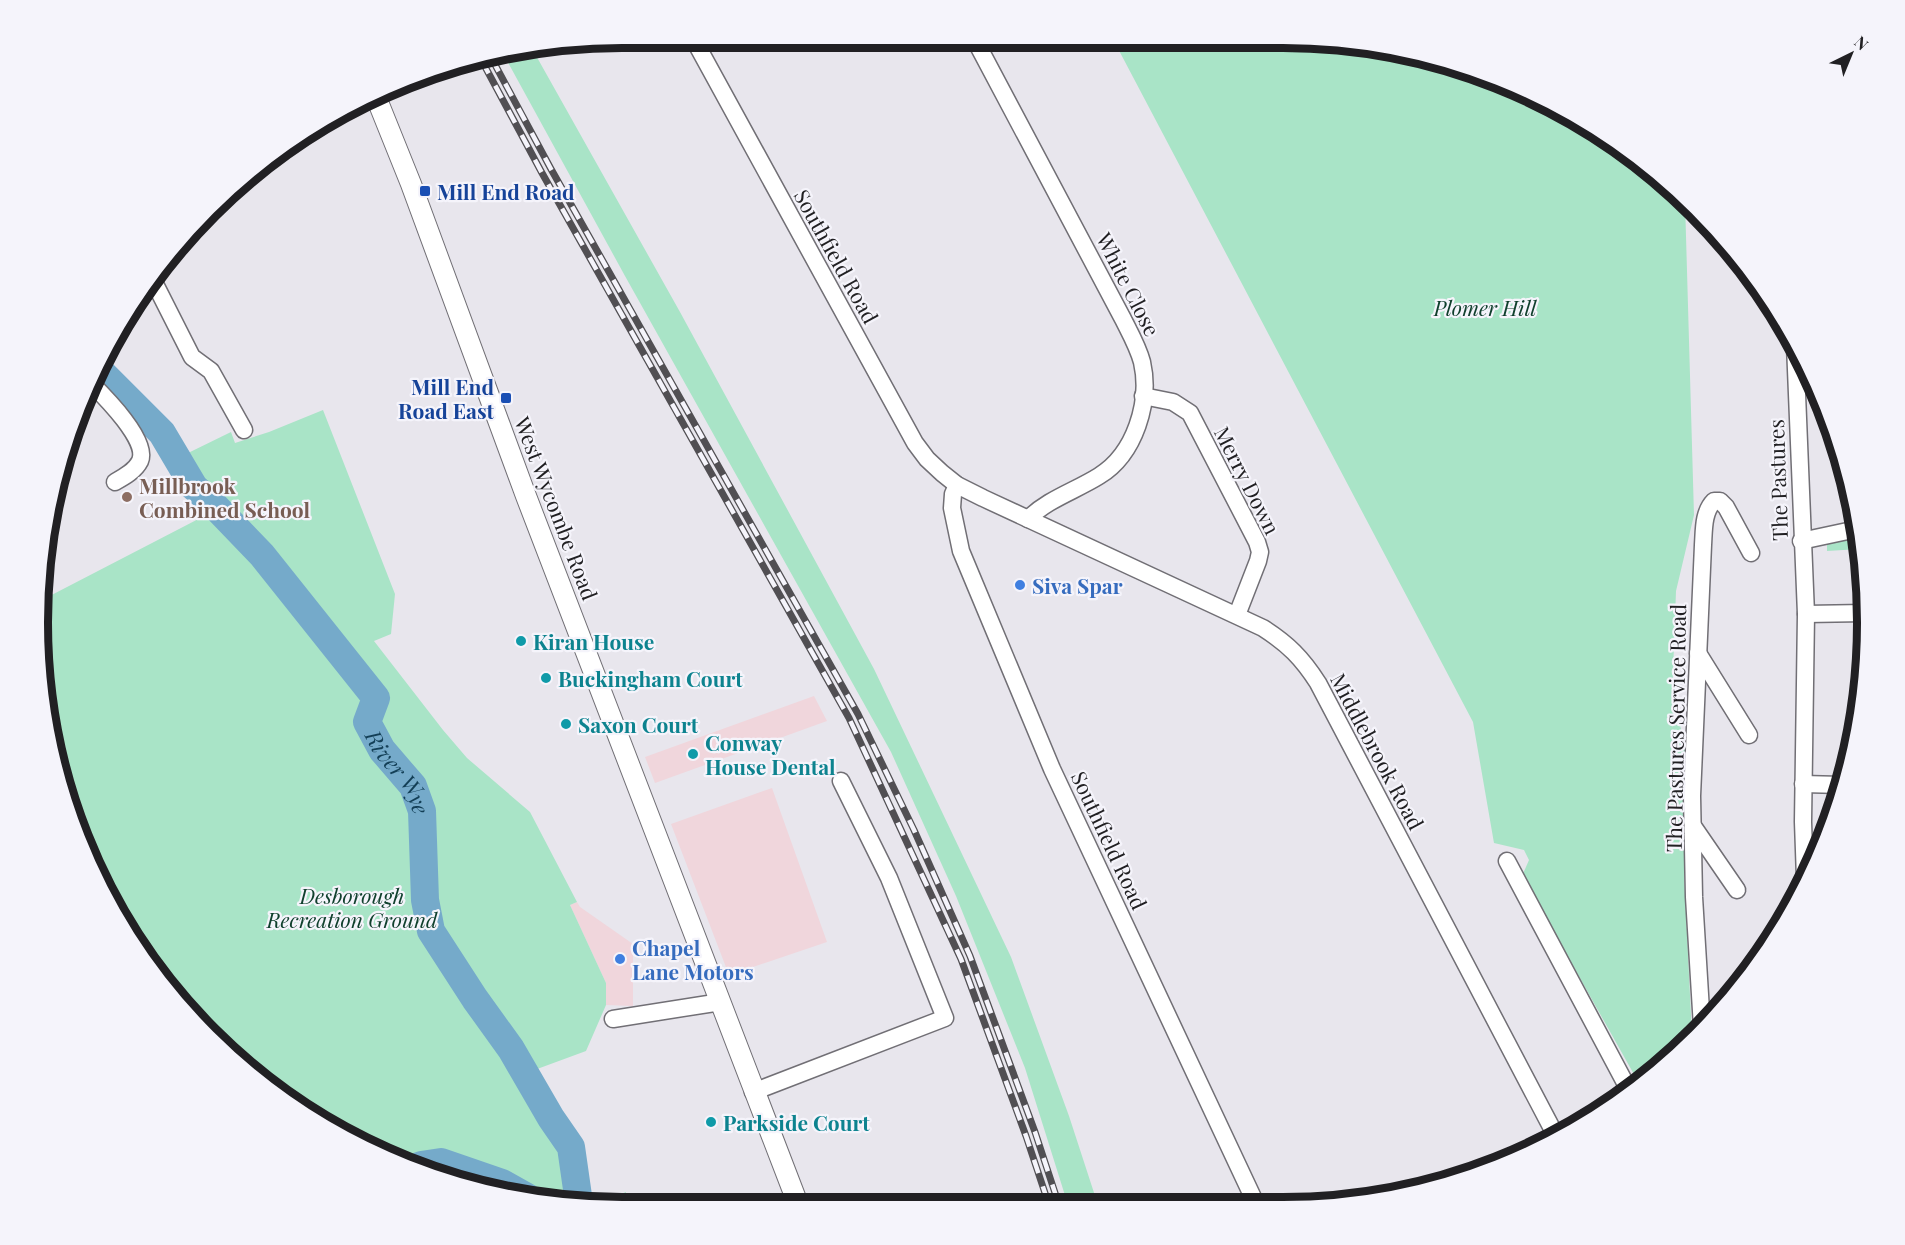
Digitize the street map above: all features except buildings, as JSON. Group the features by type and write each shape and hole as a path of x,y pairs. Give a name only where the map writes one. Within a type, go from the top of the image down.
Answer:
{"main road":[{"name":"West Wycombe Road","path":"378,103 411,184 530,507 795,1197"}],"street":[{"name":"Southfield Road","path":"698,48 915,443 927,459 957,485 1028,519"},
{"name":"White Close","path":"979,48 1130,334 1141,360 1144,379 1140,417 1126,448 1113,464 1100,476 1045,505 1028,519"},
{"path":"157,287 192,357 211,371 244,430"},
{"name":"The Pastures","path":"1797,365 1801,541 1806,614 1803,784 1805,862"},
{"path":"98,390 141,446 141,460 133,471 114,482"},
{"name":"Merry Down","path":"1143,396 1173,402 1190,413 1257,542 1260,552 1258,561 1237,615"},
{"name":"Southfield Road","path":"957,485 953,494 952,508 961,551 1052,770 1253,1197"},
{"name":"The Pastures Service Road","path":"1705,1011 1692,796 1706,515 1708,506 1714,501 1720,501 1726,507 1751,554"},
{"name":"Middlebrook Road","path":"1028,519 1263,628 1285,642 1304,662 1318,683 1553,1129"},
{"path":"1801,541 1849,531"},
{"path":"1806,614 1857,613"},
{"path":"1698,653 1749,735"},
{"path":"753,1092 945,1018 889,878 841,782"},
{"path":"1803,784 1833,785"},
{"path":"1693,826 1737,890"},
{"path":"1508,861 1625,1083"},
{"path":"613,1019 721,1002"}],"shaded area":[{"path":"814,696 827,721 655,783 645,757"},
{"path":"772,788 827,942 729,975 671,824"},
{"path":"577,902 580,907 633,944 633,1006 606,1005 606,983 570,905"}],"green space":[{"name":"Plomer Hill","path":"1118,48 1320,49 1395,59 1467,78 1537,107 1570,125 1632,167 1685,213 1694,515 1676,591 1672,699 1685,742 1684,873 1692,1026 1635,1076 1563,948 1557,942 1522,876 1529,860 1524,850 1494,843 1473,722"},
{"path":"536,55 680,312 874,669 1011,957 1069,1116 1095,1197 1065,1197 1025,1068 956,896 891,752 507,60"},
{"name":"Desborough Recreation Ground","path":"323,410 395,594 391,634 374,641 467,758 530,812 577,902 570,905 606,983 606,1005 586,1051 529,1072 504,1028 495,1032 565,1145 570,1168 572,1195 510,1186 438,1167 368,1138 303,1100 273,1078 216,1029 167,972 145,942 107,877 78,807 59,735 53,697 49,660 49,597 208,514 219,503 186,454 231,432 235,443"},
{"path":"1850,538 1852,549 1827,551 1827,543"},
{"path":"626,1192 626,1197 614,1197"}],"waterway":[{"name":"River Wye","path":"104,375 162,433 194,487 262,555 376,698 367,722 382,750 413,786 422,811 425,900 431,931 511,1049 551,1118 571,1147 578,1195"},
{"path":"430,1164 441,1162 505,1185"}],"railway":[{"path":"494,63 551,169 858,714 914,830 970,956 1035,1132 1056,1197"},
{"path":"484,65 542,173 849,718 961,959 1046,1197"}],"place":[{"name":"Mill End Road","path":"425,191"},
{"name":"Mill End Road East","path":"506,398"},
{"name":"Millbrook Combined School","path":"127,497"},
{"name":"Siva Spar","path":"1020,585"},
{"name":"Kiran House","path":"521,641"},
{"name":"Buckingham Court","path":"546,678"},
{"name":"Saxon Court","path":"566,724"},
{"name":"Conway House Dental","path":"693,754"},
{"name":"Chapel Lane Motors","path":"620,959"},
{"name":"Parkside Court","path":"711,1122"}]}
